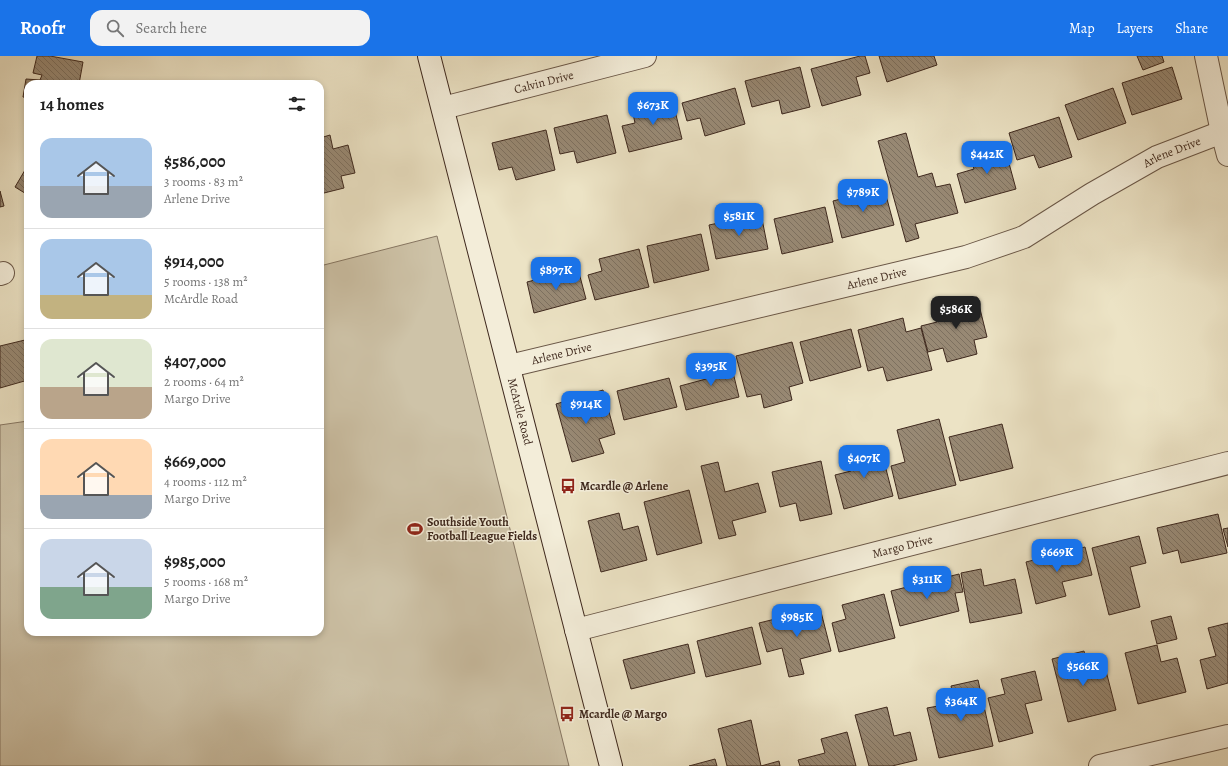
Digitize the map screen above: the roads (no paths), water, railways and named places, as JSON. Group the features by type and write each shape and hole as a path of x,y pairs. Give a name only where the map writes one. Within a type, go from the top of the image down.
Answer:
{"street":[{"name":"McArdle Road","path":"430,56 611,766"},
{"name":"Calvin Drive","path":"443,108 645,56"},
{"path":"1206,56 1228,155"},
{"name":"Arlene Drive","path":"509,366 966,257 1024,237 1092,194 1157,157 1222,132"},
{"name":"Margo Drive","path":"576,630 1228,463"},
{"path":"1100,766 1228,736"}],"place":[{"name":"Mcardle @ Arlene","path":"568,486"},
{"name":"Southside Youth Football League Fields","path":"415,529"},
{"name":"Mcardle @ Margo","path":"567,714"}]}
